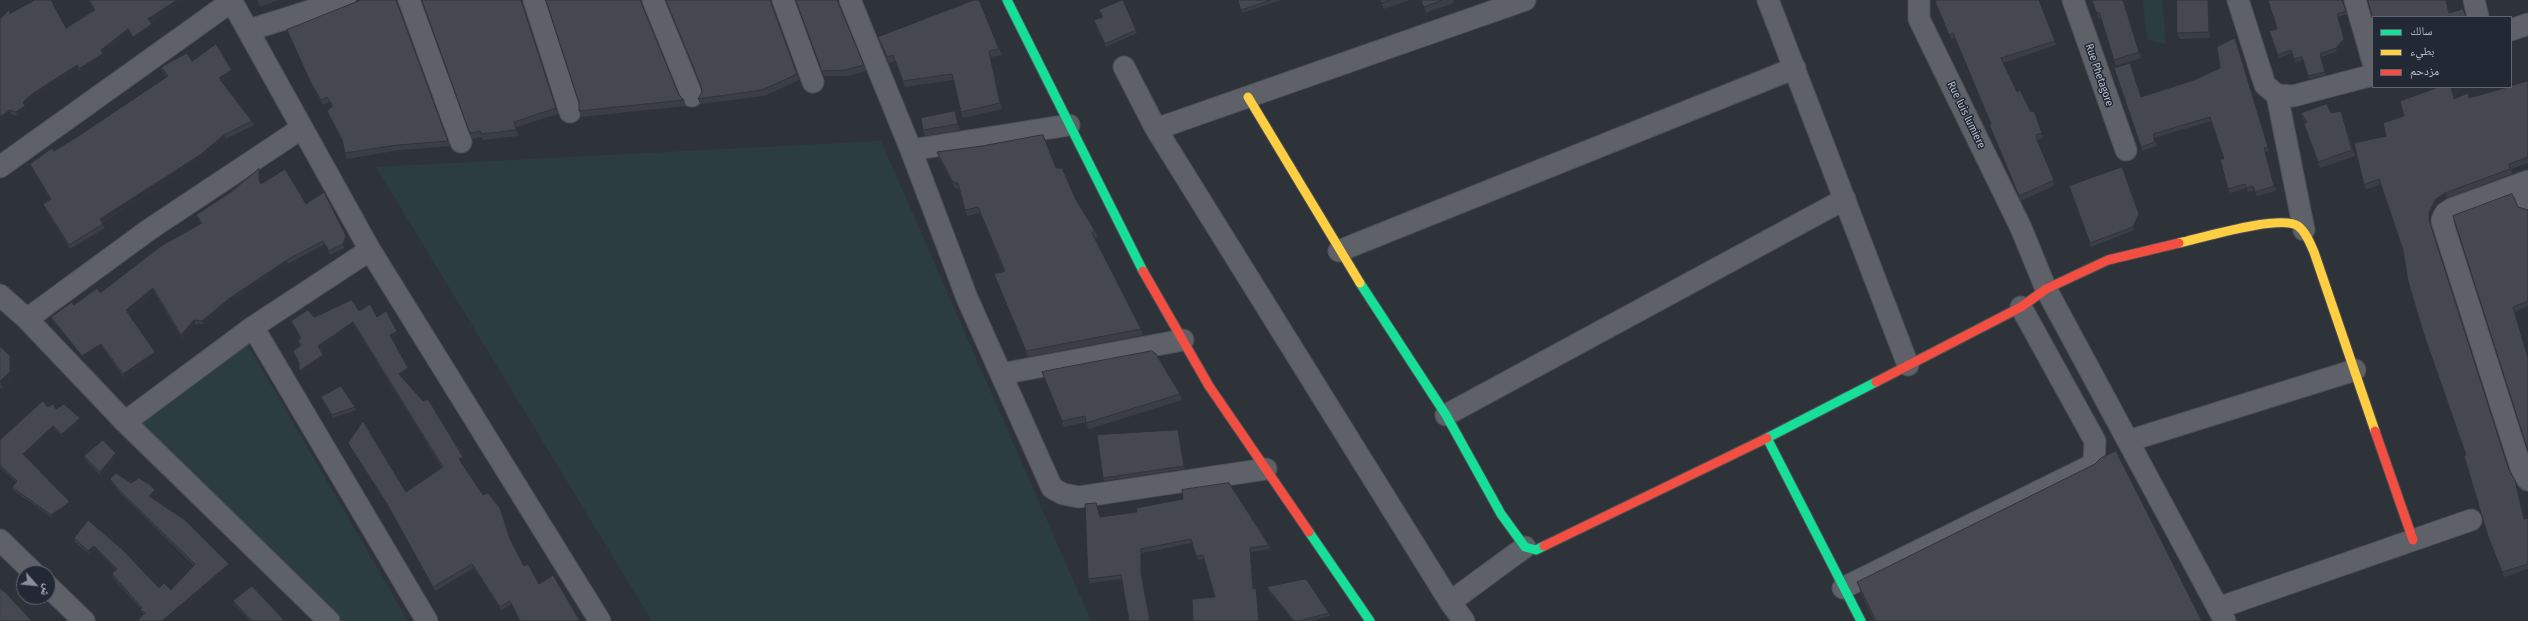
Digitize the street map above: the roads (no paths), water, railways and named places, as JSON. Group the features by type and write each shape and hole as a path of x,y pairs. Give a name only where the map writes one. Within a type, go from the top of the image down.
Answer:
{"street":[{"path":"249,30 345,0"},
{"path":"409,0 461,142"},
{"path":"534,0 570,112"},
{"path":"653,0 692,96"},
{"path":"783,0 813,82"},
{"path":"850,0 911,150 967,298 1052,488 1063,494 1079,497 1266,469"},
{"path":"1156,129 1525,0"},
{"path":"1768,0 1908,365"},
{"name":"Rue luis lumiere","path":"1919,0 1919,19 2020,228 2046,289 2222,615"},
{"name":"Rue Phetagore","path":"2073,0 2126,150"},
{"path":"2238,0 2266,85 2278,95 2293,96 2372,75"},
{"path":"2355,0 2372,59"},
{"path":"2474,0 2478,16"},
{"path":"0,167 231,1 249,30 370,250 600,621"},
{"path":"1009,1 1130,250 1209,386 1370,621"},
{"path":"2512,30 2528,24"},
{"path":"1124,67 1156,129 1450,602 1464,621"},
{"path":"1339,251 1794,68"},
{"path":"2278,95 2304,230 2314,252 2413,540"},
{"path":"1248,97 1339,251 1446,415 1501,514 1525,546 1536,550 1767,438 2021,307 2046,289 2076,273 2108,260 2265,223 2289,221 2304,230"},
{"path":"911,150 1069,125"},
{"path":"27,319 150,228 302,128"},
{"path":"2528,204 2525,182 2451,209 2444,214 2442,221 2522,471 2528,480"},
{"path":"1446,415 1845,199"},
{"path":"124,422 253,327 370,250"},
{"path":"0,295 27,319 124,422 329,621"},
{"path":"1844,588 2094,464 2095,441 2021,307"},
{"path":"253,327 427,621"},
{"path":"1001,374 1183,340"},
{"path":"2128,441 2355,370"},
{"path":"1767,438 1861,621"},
{"path":"2222,615 2413,540 2471,520"},
{"path":"0,540 26,565"},
{"path":"1450,602 1525,546"},
{"path":"56,594 84,621"}]}
